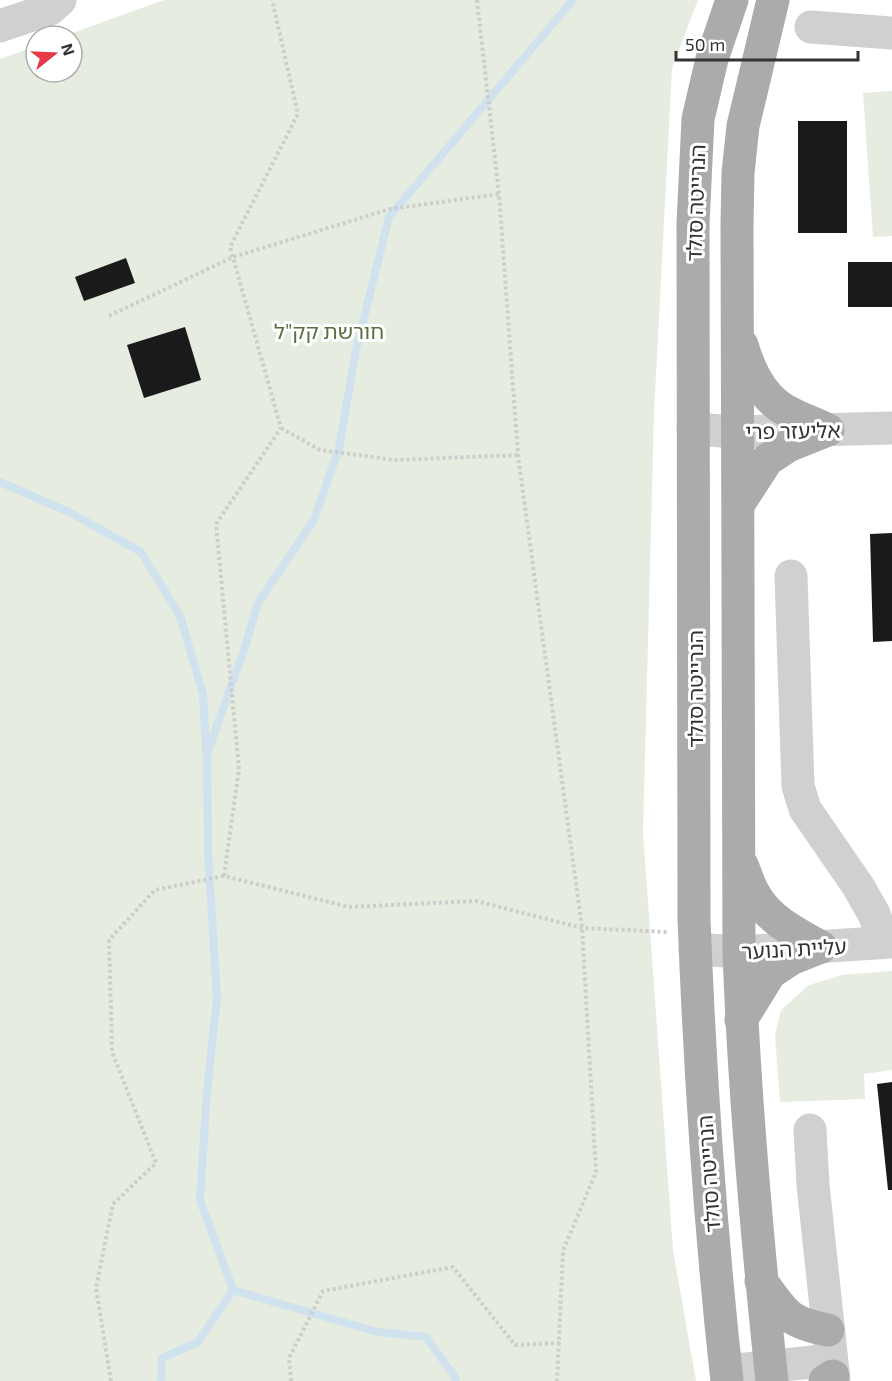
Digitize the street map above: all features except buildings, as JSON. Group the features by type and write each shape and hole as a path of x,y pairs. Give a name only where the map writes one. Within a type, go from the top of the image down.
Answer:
{"main road":[{"name":"הנרייטה סולד","path":"726,1376 715,1270 697,1022 694,934 693,224 698,119 712,59 732,0"},
{"name":"הנרייטה סולד","path":"771,1374 761,1281 741,1020 738,856 737,225 742,126 773,0"},
{"path":"738,332 747,363 761,387 783,409 828,430"},
{"path":"738,505 767,460 788,446 828,430"},
{"path":"738,856 755,896 771,916 821,947"},
{"path":"741,1020 770,973 791,959 821,947"},
{"path":"761,1281 792,1320 807,1326 830,1366"}],"street":[{"path":"0,26 50,9 60,0"},
{"path":"811,27 892,33"},
{"name":"אליעזר פרי","path":"693,429 737,432 892,428"},
{"path":"791,576 798,786 805,809 874,914 888,942"},
{"name":"עליית הנוער","path":"694,934 739,952 888,942"},
{"path":"726,1376 771,1374 830,1366 810,1130"}],"path":[{"path":"272,0 298,114 230,248 281,428 320,450 395,460 518,455"},
{"path":"477,0 499,194 518,455 582,928 596,1172 563,1251 557,1381"},
{"path":"109,316 232,257 390,209 499,194"},
{"path":"224,876 239,769 216,524 281,428"},
{"path":"111,1381 96,1288 113,1204 156,1163 112,1052 109,940 155,890 224,876 349,907 476,901 582,928 694,934"},
{"path":"291,1381 289,1358 323,1291 453,1267 515,1345 560,1342"}],"green space":[{"name":"חורשת קק\"ל","path":"164,0 698,0 672,68 654,413 643,832 673,1250 696,1381 0,1381 0,59 24,50 24,84 84,84 84,29"},
{"path":"892,91 892,236 873,237 863,93"},
{"path":"892,971 892,1070 864,1074 865,1099 780,1102 775,1035 781,1010 809,985 842,975"}],"waterway":[{"path":"233,1290 200,1200 207,1091 217,999 208,851 207,754 258,603 314,520 339,448 356,350 389,217 573,0"},
{"path":"0,482 71,513 141,552 180,616 203,694 206,750"},
{"path":"161,1381 162,1358 198,1342 233,1290 377,1332 426,1337 456,1381"}]}
